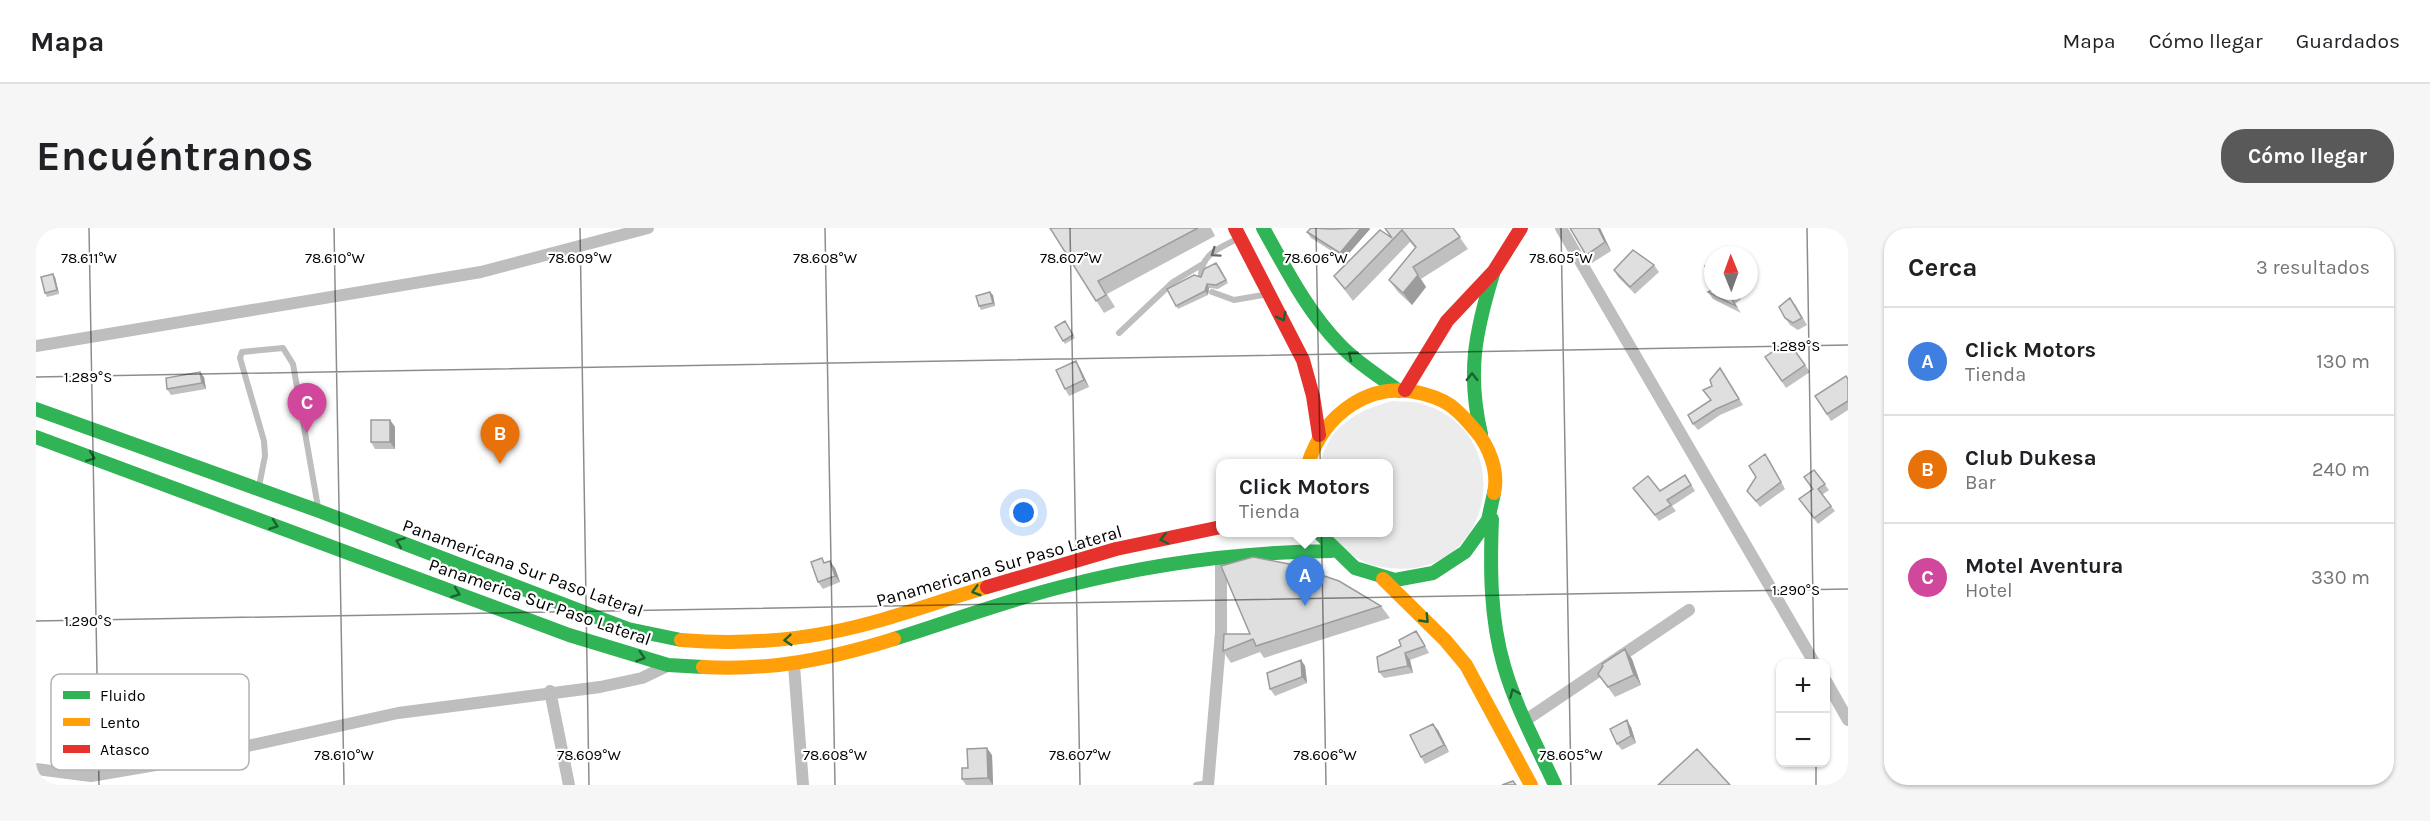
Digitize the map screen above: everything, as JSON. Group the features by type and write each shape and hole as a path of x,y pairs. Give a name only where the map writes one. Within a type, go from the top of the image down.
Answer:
{"main road":[{"path":"1263,228 1304,300 1326,329 1342,347 1402,390"},
{"path":"1402,390 1447,321 1494,271 1521,228"},
{"path":"1238,233 1303,360 1313,396 1319,435"},
{"path":"1494,271 1476,329 1472,354 1472,398 1481,434 1495,472 1490,574 1499,648 1506,674 1555,785"},
{"path":"1309,457 1319,435 1336,414 1356,400 1380,392 1402,390 1427,394 1448,403 1467,417 1481,434"},
{"name":"Panamericana Sur Paso Lateral","path":"36,409 319,511 628,629 679,640 729,644 794,639 835,632 1116,549 1216,527"},
{"name":"Panamerica Sur Paso Lateral","path":"36,437 569,635 668,665 737,669 794,665 849,653 1068,585 1164,565 1221,557 1269,552 1331,550"},
{"path":"1322,537 1331,550 1364,573 1383,579 1420,577 1438,572 1461,558 1480,537 1492,512"},
{"path":"1383,579 1438,632 1466,665 1532,785"}],"street":[{"path":"36,346 481,272 648,228"},
{"path":"1561,228 1813,659"},
{"path":"1204,784 1221,632 1221,557"},
{"path":"1526,720 1689,610"},
{"path":"249,746 398,713 549,691 600,687 642,678 668,665"},
{"path":"794,665 803,785"},
{"path":"1830,688 1848,720"},
{"path":"549,691 569,785"},
{"path":"36,769 91,776 126,770"}],"lane":[{"path":"1119,333 1173,282 1201,265 1210,254 1238,233"},
{"path":"1201,265 1201,276"},
{"path":"1212,292 1234,300 1270,293"},
{"path":"259,489 265,456 264,441 240,358 242,352 283,348 293,364 319,511"}],"shaded area":[{"path":"1392,401 1419,403 1451,418 1472,442 1482,470 1482,500 1472,528 1453,551 1426,566 1390,568 1368,563 1348,552 1333,537 1393,537 1393,459 1322,459 1330,439 1346,422"}],"building":[{"path":"1050,228 1198,228 1098,281 1106,295 1096,301"},
{"path":"1311,228 1361,228 1340,253 1307,232"},
{"path":"1385,228 1453,228 1460,237 1413,267 1418,275 1403,293 1389,280 1416,247 1402,230 1345,289 1334,276 1380,230 1392,238"},
{"path":"1570,228 1598,228 1605,242 1586,255"},
{"path":"1633,250 1654,265 1630,287 1614,270"},
{"path":"1216,263 1226,280 1216,285 1207,284 1205,291 1176,306 1167,289 1194,275 1201,277 1204,269"},
{"path":"53,274 57,290 45,293 41,277"},
{"path":"990,292 993,303 979,306 976,296"},
{"path":"1790,298 1802,318 1793,323 1785,318 1779,307"},
{"path":"1724,300 1732,300 1736,306"},
{"path":"1065,321 1073,335 1063,341 1055,327"},
{"path":"1788,341 1805,365 1782,381 1765,357"},
{"path":"1076,361 1084,380 1065,389 1056,370"},
{"path":"1720,368 1739,399 1716,409 1693,424 1688,415 1711,400 1703,390 1712,386 1710,380"},
{"path":"200,372 202,383 167,389 166,378"},
{"path":"1846,376 1848,401 1827,414 1815,396"},
{"path":"371,420 390,420 390,442 371,442"},
{"path":"1765,454 1781,482 1756,501 1747,491 1756,477 1749,466"},
{"path":"1814,470 1825,484 1818,489 1831,506 1814,518 1799,499 1813,489 1804,477"},
{"path":"1685,475 1691,485 1667,500 1671,505 1655,515 1633,488 1648,476 1660,491"},
{"path":"1253,557 1289,564 1339,581 1381,606 1256,646 1253,639 1223,651 1224,634 1250,634 1221,566"},
{"path":"822,558 824,563 830,561 835,576 818,582 811,562"},
{"path":"1416,631 1425,646 1405,653 1408,666 1379,672 1377,657 1401,646 1399,640"},
{"path":"1625,649 1634,675 1608,687 1598,674 1602,664"},
{"path":"1301,660 1302,677 1270,689 1267,673"},
{"path":"1627,720 1631,736 1617,744 1610,729"},
{"path":"1433,724 1444,745 1421,757 1410,735"},
{"path":"987,748 988,778 962,779 962,768 968,768 967,749"},
{"path":"1697,749 1730,785 1658,785"},
{"path":"1513,781 1516,785 1502,785"}],"traffic: fast":[{"path":"1263,228 1298,289 1328,332 1354,358 1399,391"},
{"path":"1481,434 1474,392 1475,353 1493,274"},
{"path":"36,409 319,511 628,629 681,640"},
{"path":"36,437 569,635 668,665 703,667"},
{"path":"1323,537 1355,568 1395,580 1433,573 1465,552 1488,520 1494,493"},
{"path":"1492,519 1492,593 1499,648 1514,697 1555,785"},
{"path":"894,639 1025,597 1101,577 1232,556 1331,551"}],"traffic: slow":[{"path":"1310,459 1325,430 1337,416 1352,405 1368,396 1385,392 1404,391 1424,394 1453,407 1480,436 1492,459 1495,476 1494,493"},
{"path":"1383,579 1445,640 1466,665 1531,785"},
{"path":"681,640 757,641 813,635 871,623 987,587"},
{"path":"703,667 753,667 800,662 894,639"}],"traffic: jam":[{"path":"1235,228 1303,360 1313,396 1319,435"},
{"path":"1405,390 1447,321 1494,271 1521,228"},
{"path":"987,587 1116,549 1216,528"}],"place":[{"name":"Motel Aventura","path":"307,433"},
{"name":"Club Dukesa","path":"500,464"},
{"name":"Click Motors","path":"1305,606"}]}
